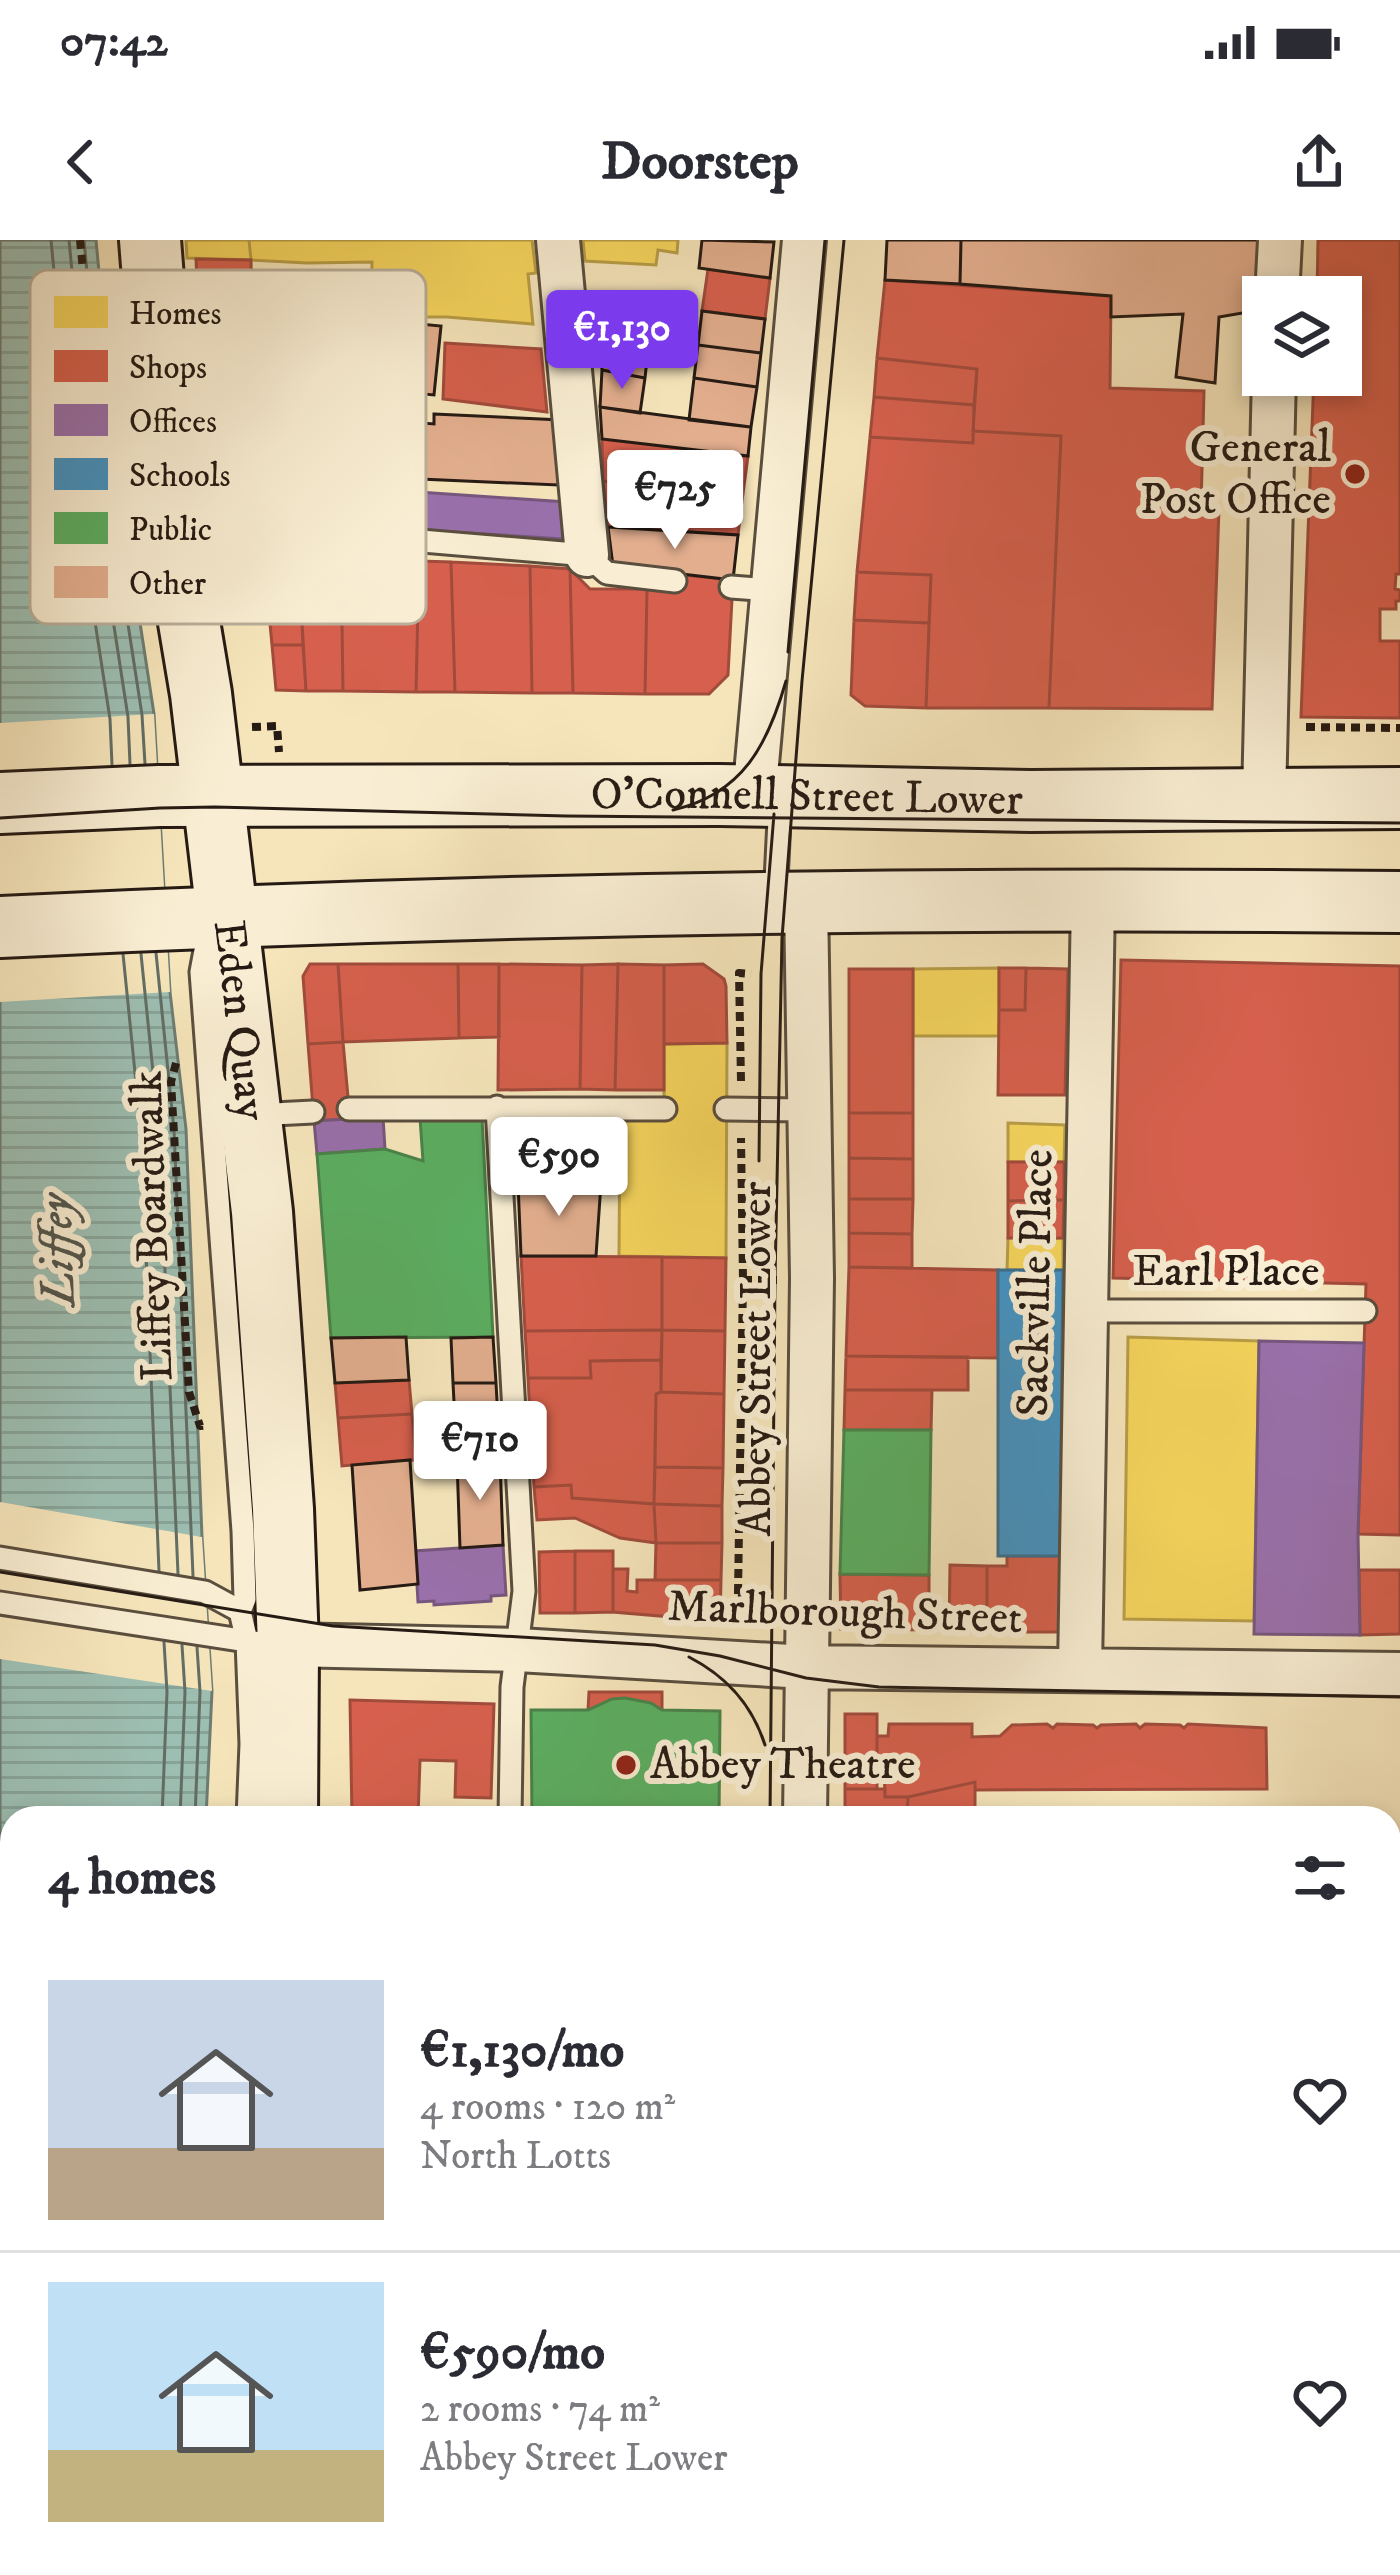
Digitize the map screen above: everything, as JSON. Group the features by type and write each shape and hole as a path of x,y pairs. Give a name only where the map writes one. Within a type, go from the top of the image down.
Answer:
{"street":[{"path":"150,240 152,270"},
{"path":"558,240 587,555"},
{"path":"767,797 751,589 804,240"},
{"path":"1278,276 1280,240"},
{"path":"1264,798 1274,396"},
{"path":"189,624 201,694 188,817 227,917"},
{"name":"O'Connell Street Lower","path":"188,817 767,797 1400,798"},
{"path":"0,803 188,817"},
{"path":"0,840 188,817"},
{"name":"Sackville Place","path":"1080,1669 1093,899"},
{"path":"0,927 790,901 1400,902"},
{"name":"Abbey Street Lower","path":"790,901 808,1110 812,1278 805,1806"},
{"name":"Eden Quay","path":"227,917 262,1212 284,1509 267,1643 286,1806"},
{"name":"Marlborough Street","path":"267,1643 518,1650 806,1667 1400,1674"}],"lane":[{"path":"426,541 587,555 608,573 675,580"},
{"path":"767,797 790,901"},
{"name":"Eden Quay","path":"227,917 204,943 201,972 244,1559 240,1611 267,1643 251,1744 248,1806"},
{"path":"497,1107 524,1591 512,1687 510,1806"},
{"path":"349,1109 665,1108"},
{"path":"727,1109 808,1110"},
{"path":"251,1115 313,1112"},
{"name":"Earl Place","path":"1086,1312 1365,1311"},
{"path":"0,1558 206,1592 234,1580 244,1559"},
{"path":"206,1592 240,1611 226,1628 208,1636"},
{"path":"0,1603 267,1643"}],"path":[{"path":"80,240 83,270"},
{"path":"1308,727 1400,728"},
{"path":"739,973 751,974"},
{"name":"Liffey Boardwalk","path":"181,1046 171,1082 189,1392 200,1426 216,1425"},
{"path":"737,1625 742,1280"},
{"path":"738,1593 773,1594"}],"water":[{"name":"Liffey","path":"0,240 96,240 99,270 30,270 30,624 140,624 154,714 170,992 186,1129 212,1691 207,1806 0,1806"}],"pier":[{"path":"154,714 170,992 0,1002 0,723"},
{"path":"0,1502 202,1537 212,1691 0,1659"}],"building: Homes":[{"path":"186,240 249,240 251,260 187,258"},
{"path":"249,240 532,240 536,273 528,274 533,324 426,317 426,270 372,270 372,262 251,260"},
{"path":"583,240 678,240 677,253 658,250 656,265 585,261"},
{"path":"999,968 999,1036 913,1036 913,969"},
{"path":"727,1043 726,1258 619,1256 620,1117 664,1118 664,1044"},
{"path":"1008,1123 1065,1125 1064,1162 1008,1162"},
{"path":"1008,1238 1063,1238 1063,1270 1007,1270"},
{"path":"1128,1337 1259,1341 1254,1621 1124,1619"}],"building: Shops":[{"name":"General Post Office","path":"1318,240 1400,240 1400,574 1396,574 1395,589 1400,590 1400,601 1396,609 1380,609 1380,641 1400,641 1400,718 1301,717 1313,396 1362,396 1362,276 1317,276"},
{"path":"196,259 251,260 251,270 197,270"},
{"path":"708,269 770,278 765,319 702,311"},
{"path":"885,280 1111,296 1110,388 1204,391 1201,508 1219,508 1212,709 1049,708 1061,436 973,431 977,369 877,358"},
{"path":"445,343 541,349 547,412 443,399"},
{"path":"877,358 977,369 974,405 874,397"},
{"path":"874,397 974,405 973,443 870,437"},
{"path":"973,431 1061,436 1049,708 926,708 931,575 857,572 870,437 973,443"},
{"path":"602,439 748,456 742,501 603,481"},
{"path":"603,481 742,501 738,535 608,527"},
{"path":"426,561 451,562 455,692 416,692 418,624 426,624"},
{"path":"451,562 530,566 532,693 455,692"},
{"path":"530,566 570,569 573,693 532,693"},
{"path":"570,569 590,589 647,589 645,694 573,693"},
{"path":"857,572 931,575 929,623 854,620"},
{"path":"674,574 733,580 728,675 709,694 645,694 647,589 673,589"},
{"path":"854,620 929,623 926,708 865,706 851,695"},
{"path":"270,624 302,624 303,645 272,645"},
{"path":"302,624 342,624 343,691 306,691"},
{"path":"342,624 418,624 416,692 343,691"},
{"path":"272,645 303,645 306,691 276,690"},
{"path":"1121,960 1400,966 1400,1535 1358,1534 1366,1284 1113,1278"},
{"path":"310,964 338,964 343,1042 308,1044 303,976"},
{"path":"338,964 458,964 459,1038 343,1042"},
{"path":"458,964 499,964 499,1037 459,1038"},
{"path":"499,964 582,965 580,1089 498,1090"},
{"path":"618,964 615,1090 580,1089 582,965"},
{"path":"618,964 664,965 664,1090 615,1090"},
{"path":"703,964 724,979 727,1043 664,1044 664,965"},
{"path":"999,968 1026,968 1025,1010 999,1010"},
{"path":"1026,968 1068,969 1065,1095 998,1095 999,1010 1025,1010"},
{"path":"849,969 913,969 913,1113 849,1113"},
{"path":"343,1042 350,1119 314,1121 308,1044"},
{"path":"849,1113 913,1113 913,1159 849,1158"},
{"path":"849,1158 913,1159 913,1199 849,1199"},
{"path":"1008,1162 1064,1162 1064,1200 1008,1201"},
{"path":"849,1199 913,1199 912,1234 849,1233"},
{"path":"1064,1200 1063,1238 1008,1238 1008,1201"},
{"path":"849,1233 912,1234 912,1268 849,1267"},
{"path":"521,1256 662,1257 662,1330 525,1331"},
{"path":"662,1257 726,1258 725,1331 662,1330"},
{"path":"849,1267 998,1270 998,1358 846,1356"},
{"path":"662,1330 725,1331 724,1394 661,1392"},
{"path":"662,1330 661,1360 590,1361 591,1378 528,1378 525,1331"},
{"path":"846,1356 968,1357 968,1390 845,1390"},
{"path":"661,1360 654,1504 572,1498 571,1485 534,1487 528,1378 591,1378 590,1361"},
{"path":"409,1380 412,1414 338,1418 335,1383"},
{"path":"845,1390 932,1390 931,1430 844,1430"},
{"path":"656,1394 724,1394 723,1468 655,1467"},
{"path":"412,1414 416,1460 342,1466 338,1418"},
{"path":"655,1467 723,1468 722,1506 654,1504"},
{"path":"571,1485 572,1498 654,1504 656,1543 620,1538 575,1518 537,1520 534,1487"},
{"path":"654,1504 722,1506 722,1543 656,1543"},
{"path":"656,1543 722,1543 721,1580 655,1580"},
{"path":"575,1551 575,1613 540,1613 539,1552"},
{"path":"575,1551 613,1551 613,1612 575,1613"},
{"path":"1007,1556 1060,1556 1059,1632 987,1632 987,1566 1007,1566"},
{"path":"950,1565 987,1566 987,1632 949,1631"},
{"path":"613,1569 628,1569 627,1591 637,1592 637,1580 721,1580 720,1621 613,1612"},
{"path":"1359,1570 1400,1570 1400,1634 1360,1635"},
{"path":"840,1574 929,1575 929,1630 841,1629"},
{"path":"589,1692 662,1692 662,1710 588,1710"},
{"path":"350,1700 494,1704 491,1798 455,1797 456,1761 420,1760 418,1806 352,1806"},
{"path":"845,1714 877,1714 877,1789 845,1789"},
{"path":"889,1724 972,1724 972,1737 1000,1736 1012,1725 1266,1728 1267,1789 975,1790 975,1782 908,1797 885,1797 884,1766 877,1766 877,1736 888,1736"},
{"path":"975,1782 975,1806 908,1806 908,1797"},
{"path":"845,1789 885,1789 885,1797 908,1797 908,1806 845,1806"}],"building: Offices":[{"path":"426,493 566,502 564,539 426,530"},
{"path":"383,1117 385,1149 317,1154 314,1121"},
{"path":"1259,1341 1364,1343 1360,1635 1254,1634"},
{"path":"503,1545 506,1595 491,1596 491,1601 418,1602 415,1551"}],"building: Schools":[{"path":"998,1270 1063,1270 1060,1556 998,1556"}],"building: Public":[{"path":"420,1118 482,1118 493,1337 331,1338 317,1154 385,1149 423,1161"},
{"path":"844,1430 931,1430 929,1575 840,1574"},
{"name":"Abbey Theatre","path":"612,1699 651,1703 662,1710 720,1711 719,1806 532,1806 531,1710 588,1710"}],"building: Other":[{"path":"702,240 774,242 770,278 699,268"},
{"path":"887,240 961,240 960,284 885,280"},
{"path":"961,240 1264,240 1262,276 1242,276 1242,313 1219,317 1215,383 1176,377 1183,314 1111,317 1111,296 960,284"},
{"path":"702,311 765,319 761,353 698,345"},
{"path":"426,325 441,326 434,395 426,394"},
{"path":"599,335 649,341 645,378 602,370"},
{"path":"698,345 761,353 757,387 694,378"},
{"path":"602,370 645,378 640,413 600,407"},
{"path":"694,378 757,387 751,427 689,420"},
{"path":"600,407 751,427 748,456 602,439"},
{"path":"434,414 561,420 558,485 426,479 426,423 434,424"},
{"path":"608,527 738,535 733,580 613,566"},
{"path":"518,1132 601,1132 601,1183 518,1183"},
{"path":"518,1183 601,1183 596,1256 521,1256"},
{"path":"406,1337 409,1380 335,1383 331,1338"},
{"path":"493,1337 496,1383 453,1383 451,1338"},
{"path":"453,1383 496,1383 498,1419 455,1421"},
{"path":"498,1419 500,1459 457,1461 455,1421"},
{"path":"500,1459 503,1545 460,1548 457,1461"},
{"path":"410,1460 418,1584 360,1590 352,1465"}],"tram line":[{"path":"788,652 825,240"},
{"path":"770,1806 782,938 844,240"},
{"path":"673,810 718,792 735,779 761,745 786,681"},
{"path":"0,818 215,807 566,816 1400,823"},
{"path":"759,1161 761,974 774,814"},
{"path":"0,1572 333,1626 655,1645 806,1678 879,1687 1400,1697"},
{"path":"689,1657 736,1693 765,1745"}],"place":[{"name":"General Post Office","path":"1355,474"},
{"name":"Abbey Theatre","path":"626,1765"}]}
